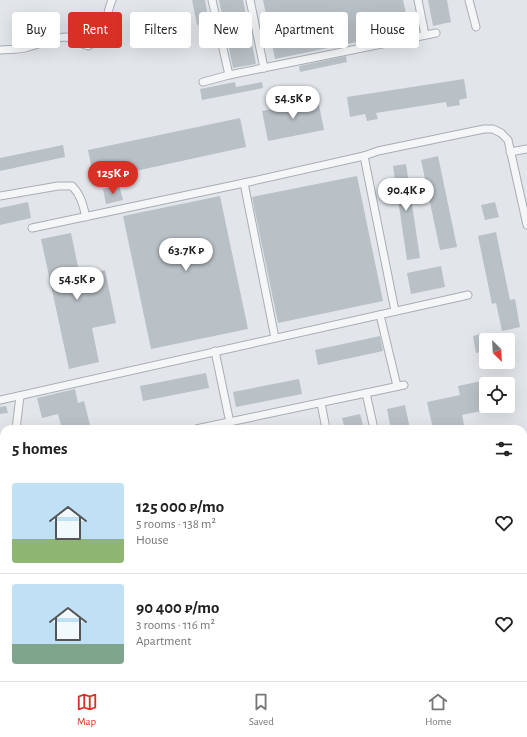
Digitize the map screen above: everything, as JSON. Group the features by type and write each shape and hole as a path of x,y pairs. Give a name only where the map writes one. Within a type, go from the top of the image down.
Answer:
{"street":[{"path":"0,50 24,48 66,37 88,46 97,41 103,35 108,9 112,0"},
{"path":"212,0 229,75"},
{"path":"250,0 264,68"},
{"path":"418,0 425,35"},
{"path":"469,0 476,28"},
{"path":"204,82 229,75 436,33"},
{"path":"32,228 244,183 364,156 378,151 484,129 493,129 501,133 508,140 527,225"},
{"path":"510,152 527,149"},
{"path":"364,156 395,311"},
{"path":"244,183 275,338"},
{"path":"0,196 58,186 72,186 77,191 82,201 86,217"},
{"path":"0,400 468,295"},
{"path":"215,352 226,425 400,386 380,315"},
{"path":"366,393 373,425"},
{"path":"16,425 20,396"},
{"path":"321,403 325,425"}],"building":[{"path":"192,0 205,0 207,12 199,12 199,24 197,25"},
{"path":"219,0 243,0 245,12 221,12"},
{"path":"263,0 403,0 406,12 356,12 356,42 348,44 348,12 265,12"},
{"path":"428,0 447,0 451,22 433,26"},
{"path":"252,44 256,64 233,68 229,48 252,48"},
{"path":"273,48 328,48 275,59"},
{"path":"346,56 347,62 300,72 299,66"},
{"path":"464,79 467,98 459,100 460,105 447,107 446,102 376,113 378,119 367,121 365,114 350,117 347,97"},
{"path":"235,82 236,87 262,82 263,88 202,100 200,89"},
{"path":"318,100 324,130 268,141 262,111"},
{"path":"240,118 246,147 94,180 88,150"},
{"path":"63,145 65,157 0,171 0,158"},
{"path":"438,156 457,247 440,250 421,160"},
{"path":"406,164 420,258 407,260 393,166"},
{"path":"357,176 383,301 278,323 252,197"},
{"path":"119,185 123,200 106,204 103,189"},
{"path":"220,196 248,329 151,349 123,216"},
{"path":"28,202 31,218 0,225 0,208"},
{"path":"495,202 499,217 485,220 481,205"},
{"path":"496,232 510,300 515,299 520,327 502,331 496,303 492,304 478,236"},
{"path":"71,233 80,276 105,270 116,323 92,328 99,362 69,369 41,239"},
{"path":"441,266 445,287 411,294 407,273"},
{"path":"479,334 479,352 476,353 473,336"},
{"path":"380,336 383,351 318,365 315,350"},
{"path":"206,373 209,388 143,401 140,386"},
{"path":"299,379 302,394 236,407 233,392"},
{"path":"479,382 479,411 462,415 464,425 432,425 427,402 460,395 458,386"},
{"path":"75,389 78,403 84,401 90,425 61,425 58,414 42,418 37,398"},
{"path":"405,405 409,425 390,425 387,409"},
{"path":"6,406 8,413 0,414 0,407"},
{"path":"360,414 363,425 344,425 342,418"}]}
